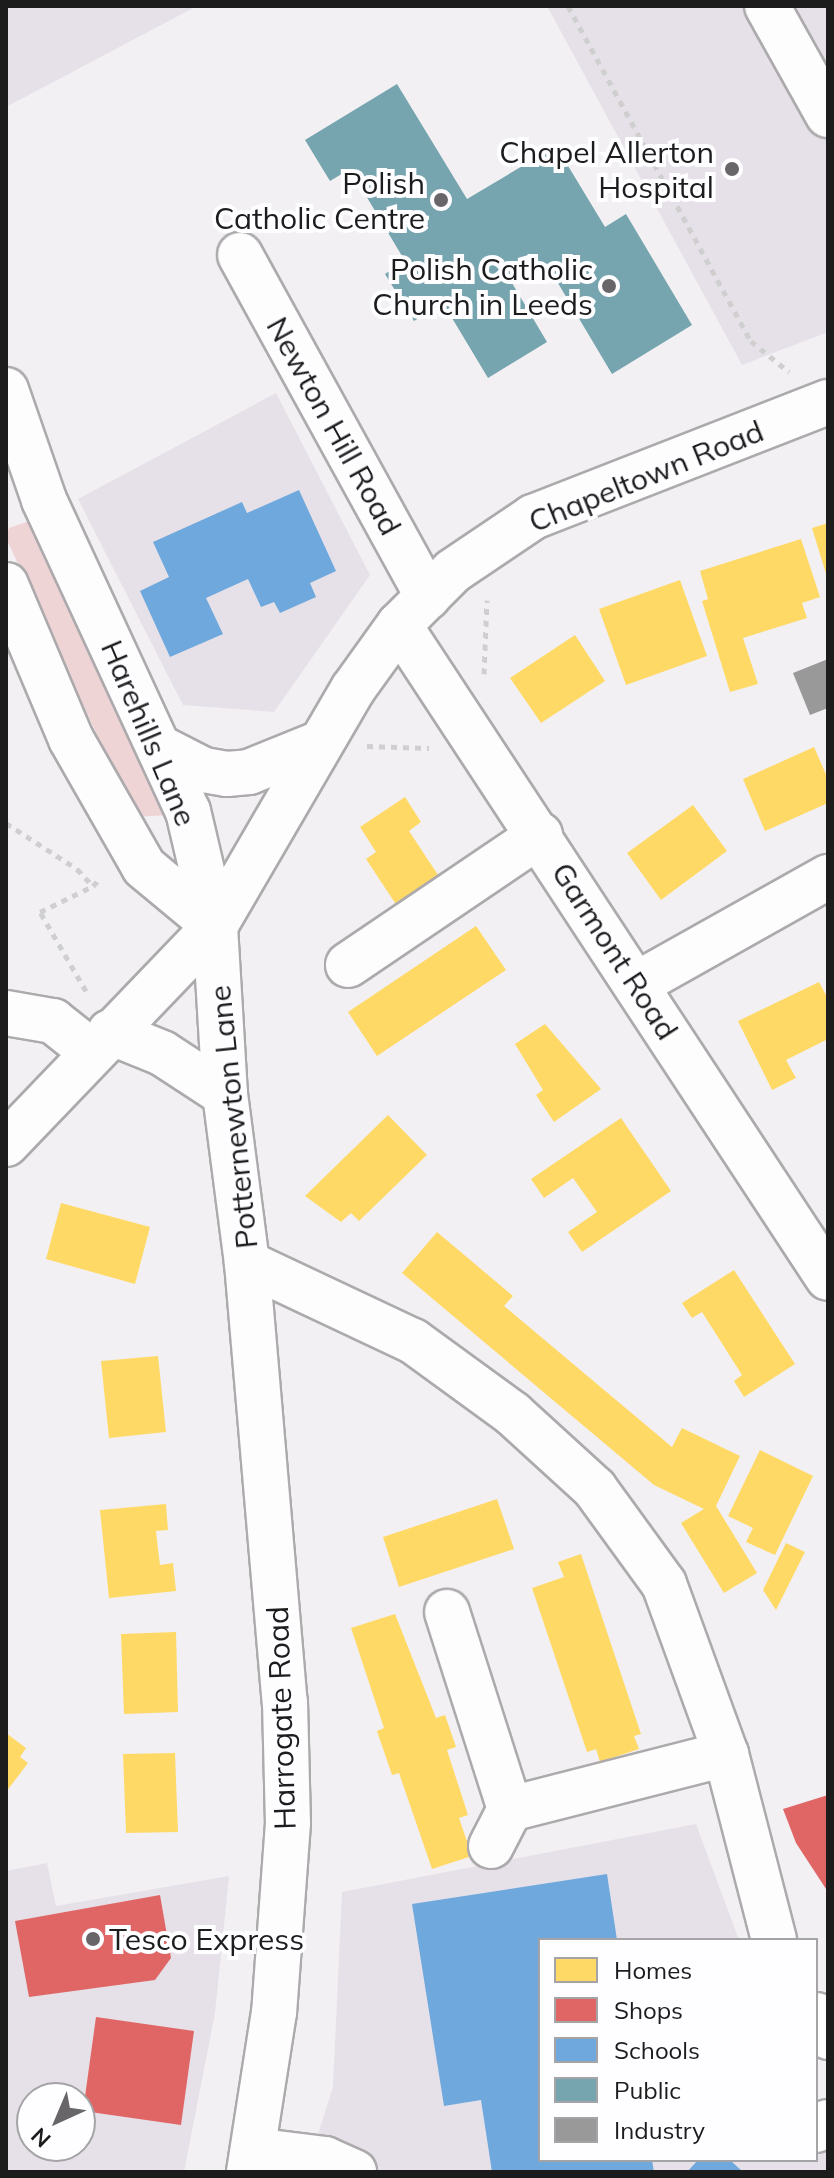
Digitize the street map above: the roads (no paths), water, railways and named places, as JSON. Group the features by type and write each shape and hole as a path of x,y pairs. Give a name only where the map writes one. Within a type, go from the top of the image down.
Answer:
{"street":[{"path":"767,6 828,115"},
{"name":"Newton Hill Road","path":"240,255 413,611"},
{"name":"Harehills Lane","path":"6,390 25,494 159,747 188,811 215,926"},
{"name":"Chapeltown Road","path":"6,1144 101,1041 215,926 318,744 413,611 453,571 533,517 827,402"},
{"name":"Harehills Lane","path":"6,585 71,739 144,867 215,926"},
{"name":"Garmont Road","path":"413,611 540,835 828,1278"},
{"path":"159,747 204,770 227,774 249,772 318,744"},
{"path":"348,965 540,835"},
{"path":"637,984 828,877"},
{"name":"Potternewton Lane","path":"215,926 225,1094 247,1263 413,1341 513,1414 595,1489 664,1584 726,1754 773,1938"},
{"path":"6,1013 53,1021 101,1041 162,1053 225,1094"},
{"name":"Harrogate Road","path":"247,1263 285,1702 288,1823 274,2012 251,2161"},
{"path":"447,1612 501,1828 726,1754"},
{"path":"818,2019 828,2037"},
{"path":"251,2161 325,2159 354,2172"}],"place":[{"name":"Chapel Allerton Hospital","path":"732,169"},
{"name":"Polish Catholic Centre","path":"441,200"},
{"name":"Polish Catholic Church in Leeds","path":"609,286"},
{"name":"Tesco Express","path":"93,1939"}]}
